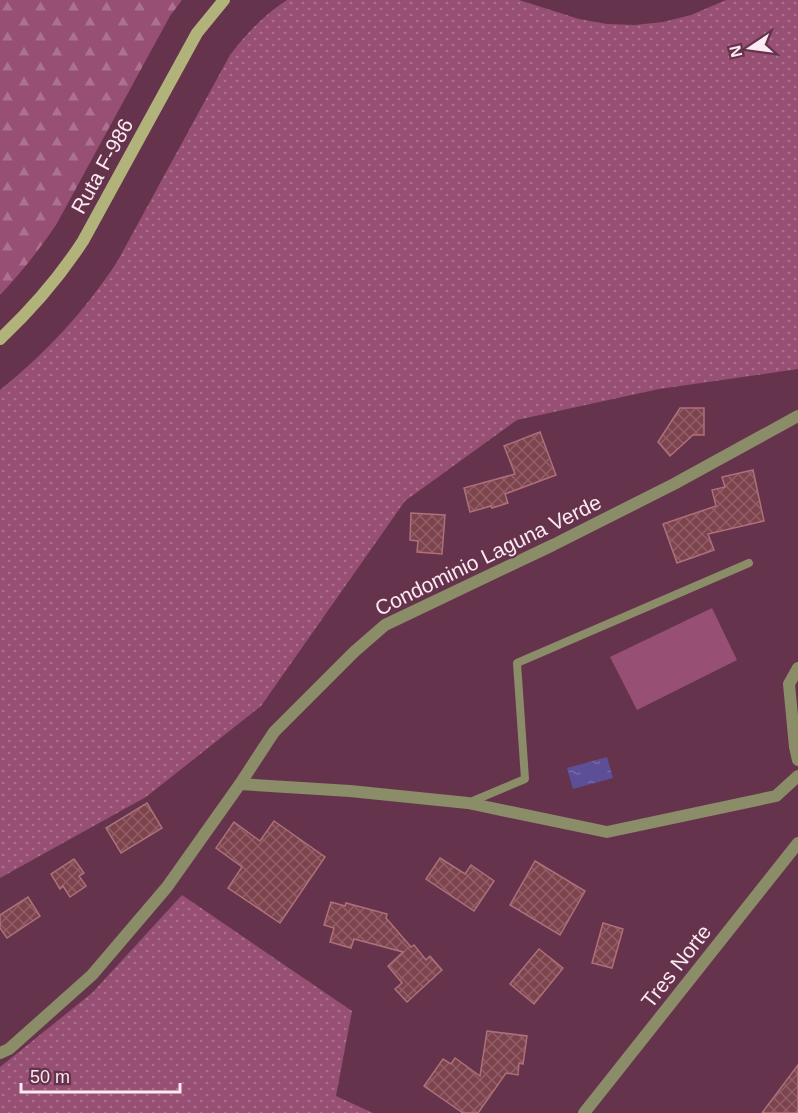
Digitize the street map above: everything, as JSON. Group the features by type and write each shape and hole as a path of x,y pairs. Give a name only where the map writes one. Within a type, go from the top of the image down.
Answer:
{"main road":[{"name":"Ruta F-986","path":"0,339 45,294 83,242 197,33 224,0"}],"street":[{"name":"Condominio Laguna Verde","path":"0,1053 9,1049 92,975 167,886 274,732 354,652 385,625 674,484 798,416"},
{"path":"798,668 789,684 798,760"},
{"path":"240,784 350,791 468,803 608,832 776,796 798,776"},
{"name":"Tres Norte","path":"584,1113 798,843"}],"lane":[{"path":"468,803 525,778 517,663 749,563"}],"green space":[{"path":"0,0 182,0 170,16 56,225 30,261 0,295"},
{"path":"287,0 519,0 579,19 607,24 635,25 663,22 691,15 726,0 798,0 798,369 659,389 517,420 405,501 261,706 146,797 0,878 0,390 64,330 91,298 117,262 230,55 256,25"},
{"path":"712,608 737,660 637,710 610,657"},
{"path":"182,895 352,1011 336,1096 373,1113 0,1113 0,1067 92,993"}],"water":[{"path":"607,757 613,778 573,789 567,768"}],"building":[{"path":"680,408 704,408 704,435 693,435 670,456 658,442"},
{"path":"540,432 556,475 505,494 508,503 470,512 464,488 515,474 504,446"},
{"path":"753,470 764,521 708,534 714,550 677,563 663,524 716,506 712,490 725,487 722,477"},
{"path":"411,513 445,515 442,554 417,552 418,541 410,540"},
{"path":"147,803 162,828 121,853 106,828"},
{"path":"274,821 325,857 280,923 228,888 242,867 216,848 234,822 260,841"},
{"path":"440,858 465,874 471,865 494,881 474,911 426,879"},
{"path":"74,859 84,873 79,876 86,886 70,897 63,886 60,889 51,874"},
{"path":"535,861 585,891 560,935 510,905"},
{"path":"28,897 40,916 7,938 0,928 0,915"},
{"path":"331,902 345,906 346,903 387,914 386,918 411,947 414,945 426,960 430,956 442,970 407,1002 395,989 402,983 388,966 403,952 354,939 351,948 330,942 334,928 324,925"},
{"path":"603,923 623,929 612,968 592,963"},
{"path":"539,949 563,968 534,1004 510,984"},
{"path":"487,1031 527,1036 523,1064 519,1063 518,1075 506,1073 478,1113 463,1113 424,1086 443,1059 451,1064 455,1058 480,1076"},
{"path":"798,1065 798,1113 762,1113"}]}
